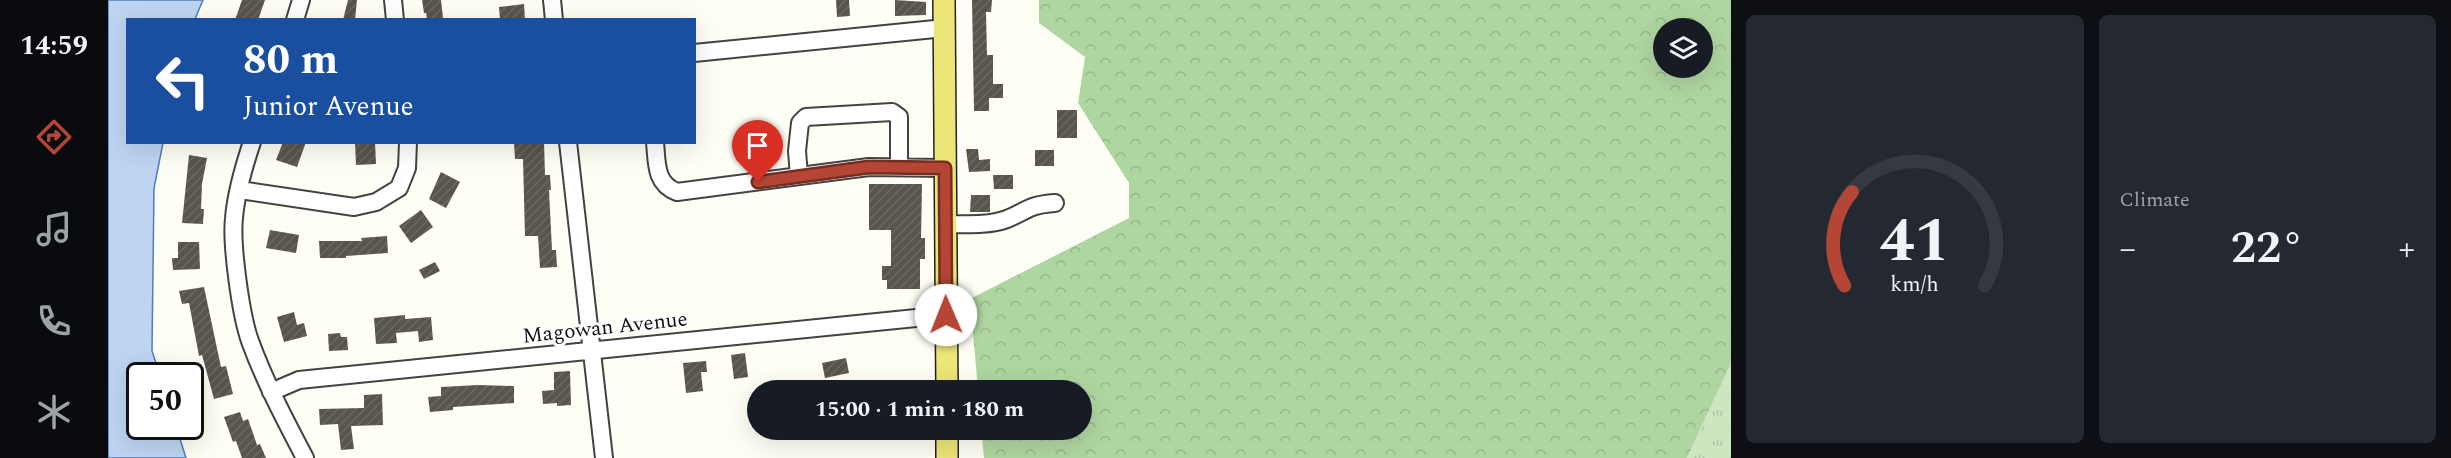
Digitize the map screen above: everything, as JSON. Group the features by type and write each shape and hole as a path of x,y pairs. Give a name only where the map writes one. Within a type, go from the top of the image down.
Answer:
{"main road":[{"path":"944,0 947,380"},
{"path":"947,440 947,458"}],"street":[{"path":"296,18 301,0"},
{"path":"393,0 395,18"},
{"path":"552,0 554,18"},
{"path":"696,53 945,28"},
{"path":"799,176 797,151 800,123 806,117 892,112 896,114 899,117 899,166"},
{"path":"252,144 234,219 238,277 250,339 271,392 305,458"},
{"path":"240,190 354,207 376,202 399,188 407,168 408,144"},
{"path":"568,144 604,458"},
{"path":"655,144 658,175 662,183 669,189 684,192 869,167 945,168"},
{"path":"946,224 982,223 1005,219 1036,204 1055,203"},
{"name":"Magowan Avenue","path":"271,392 299,380 946,315"}],"green space":[{"path":"1039,0 1731,0 1731,363 1687,458 984,458 982,440 1092,440 1092,380 977,380 970,299 1129,218 1129,183 1078,103 1085,57 1039,23"},
{"path":"1731,363 1731,458 1687,458"}],"water":[{"path":"108,0 203,0 195,18 126,18 126,144 163,144 154,188 152,351 156,362 126,362 126,440 180,440 186,458 108,458"}],"building":[{"path":"242,0 265,0 259,18 236,18"},
{"path":"348,0 357,0 355,18 344,18"},
{"path":"422,0 441,0 443,18 427,18"},
{"path":"836,0 849,0 850,16 837,17"},
{"path":"895,0 926,2 926,15 895,16"},
{"path":"972,0 992,0 991,12 986,12 987,55 993,55 993,84 1003,84 1003,98 989,98 989,111 974,111"},
{"path":"524,4 525,18 500,18 499,7"},
{"path":"1057,110 1077,110 1077,138 1057,138"},
{"path":"282,144 305,144 297,167 276,160"},
{"path":"355,144 375,144 376,164 356,165"},
{"path":"514,144 544,144 545,175 550,175 552,250 556,250 557,267 540,268 538,236 525,236 523,159 515,159"},
{"path":"966,149 978,149 979,160 990,159 990,171 969,172"},
{"path":"1035,150 1054,150 1054,166 1035,166"},
{"path":"189,155 207,158 202,184 203,224 182,223"},
{"path":"441,172 460,182 446,208 429,199"},
{"path":"993,175 1013,175 1013,189 994,189"},
{"path":"869,184 922,184 921,238 925,238 925,259 920,259 920,289 887,289 887,280 882,280 882,266 891,266 891,230 869,230"},
{"path":"971,195 990,195 990,212 970,212"},
{"path":"421,210 433,227 411,243 399,226"},
{"path":"270,230 299,235 296,253 266,248"},
{"path":"387,236 388,253 346,256 346,258 320,258 319,241 362,241 361,238"},
{"path":"178,242 199,242 200,269 173,270 172,258 178,258"},
{"path":"435,262 440,271 424,279 419,270"},
{"path":"204,287 221,367 226,366 233,394 214,399 202,355 199,356 189,303 182,304 179,291"},
{"path":"294,312 297,325 304,323 307,336 284,342 277,317"},
{"path":"405,315 405,319 431,317 433,340 419,342 418,331 396,333 397,343 376,344 374,318"},
{"path":"340,333 341,337 347,337 348,350 329,351 328,334"},
{"path":"745,353 748,377 734,379 731,355"},
{"path":"846,358 849,373 825,378 822,363"},
{"path":"706,361 707,372 701,372 703,391 686,393 683,363"},
{"path":"570,371 571,405 543,404 542,391 554,390 554,372"},
{"path":"514,386 514,403 453,407 453,410 430,412 428,397 441,396 441,387"},
{"path":"382,394 383,425 351,426 354,449 341,450 338,424 320,425 319,409 364,408 364,395"},
{"path":"240,412 243,421 248,419 257,445 260,444 266,458 242,458 236,441 233,442 224,417"}],"route":[{"path":"758,182 869,167 945,168 946,315"}]}
